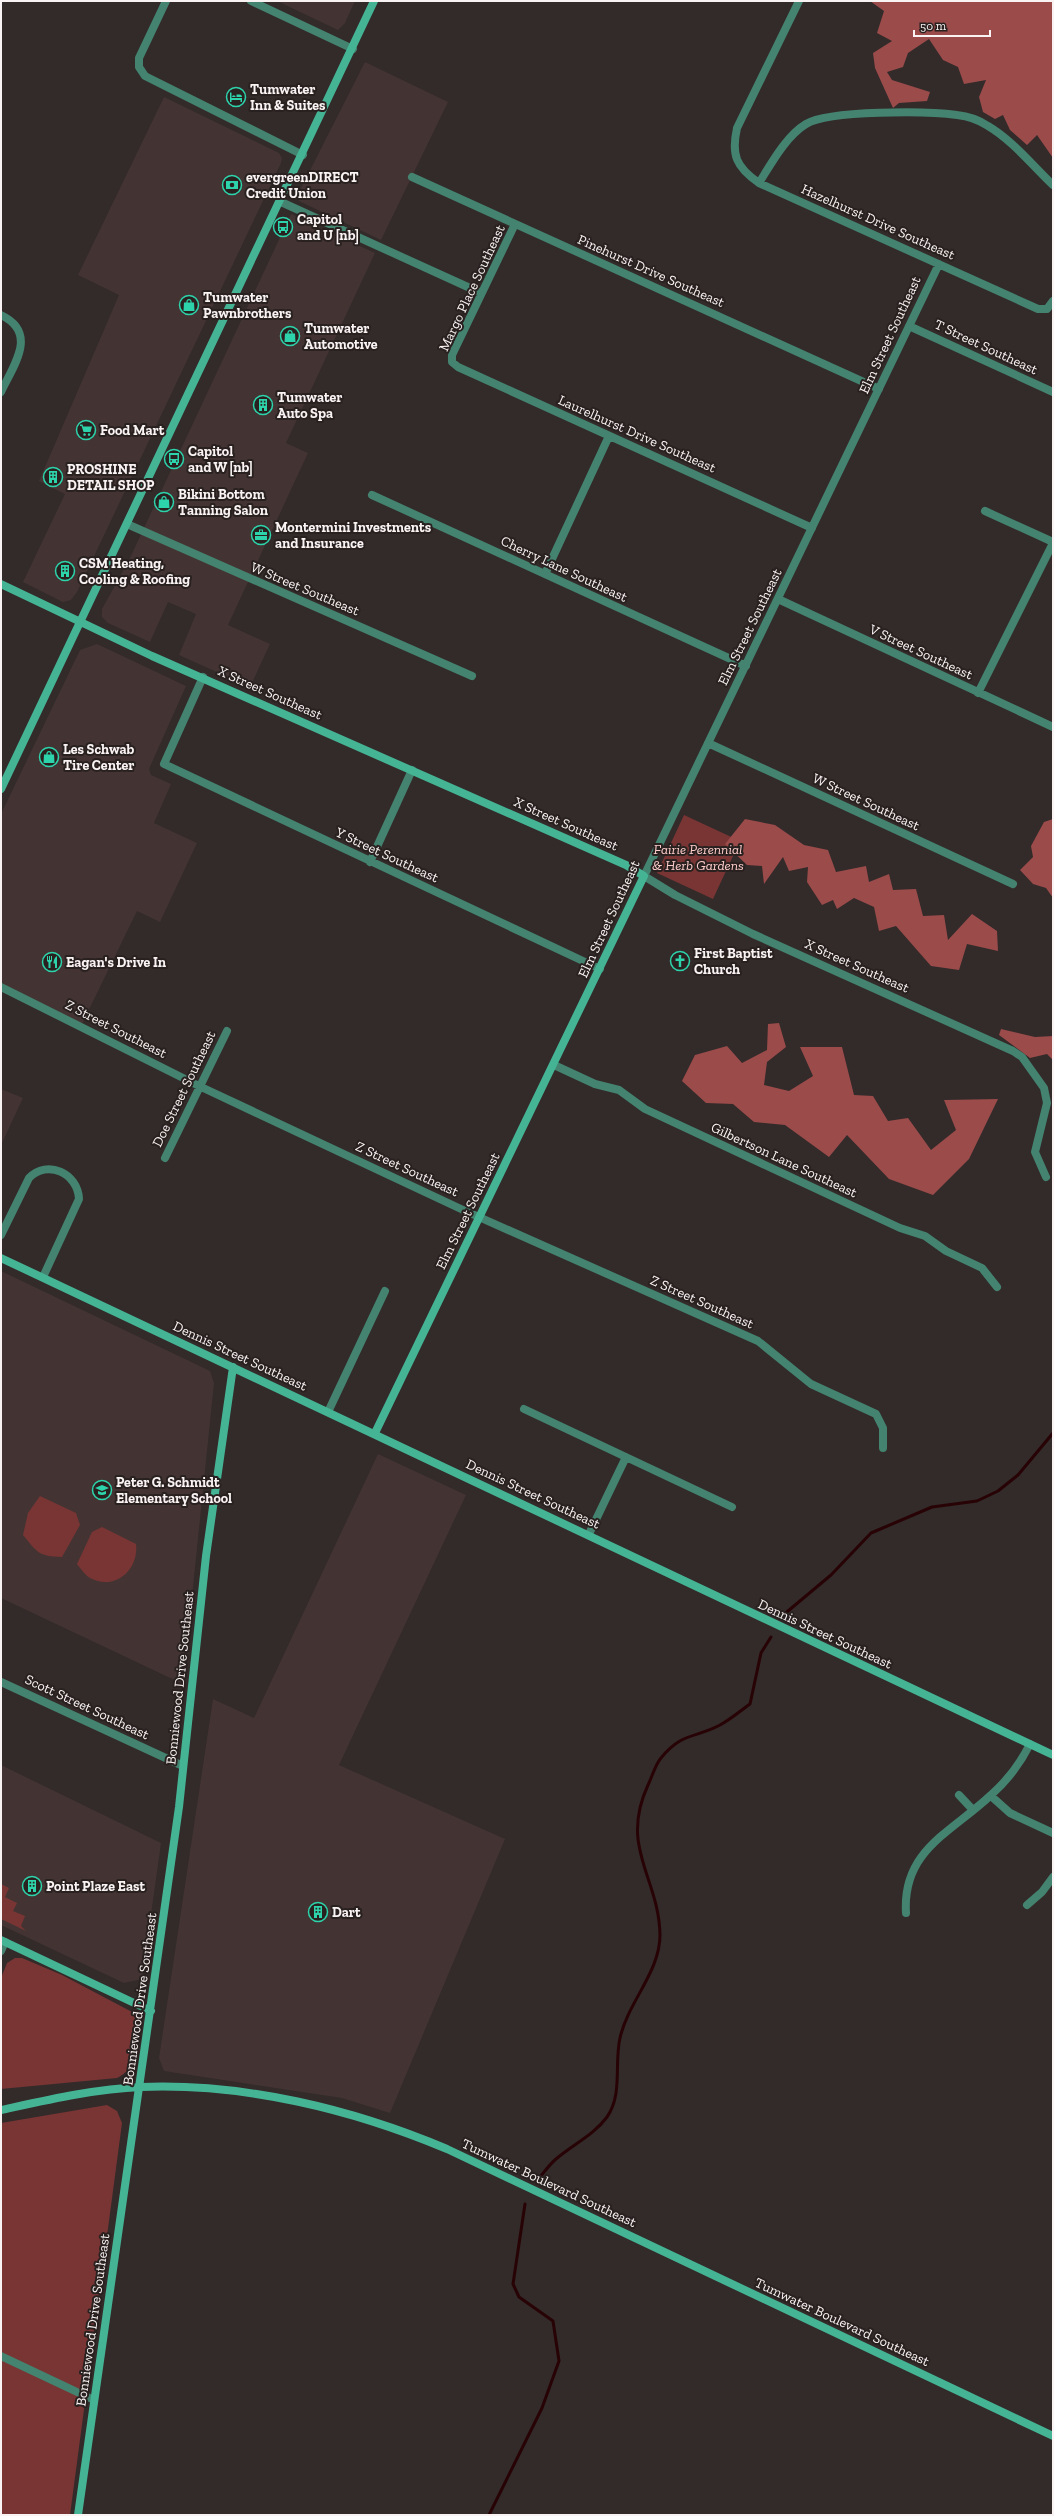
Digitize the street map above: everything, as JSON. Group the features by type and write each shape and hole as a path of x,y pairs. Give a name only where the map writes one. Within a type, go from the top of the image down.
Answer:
{"street":[{"path":"166,1 139,58 139,67 145,76 303,155"},
{"path":"251,1 353,49"},
{"path":"1,789 281,202 374,1"},
{"name":"Hazelhurst Drive Southeast","path":"798,1 737,128 734,146 738,164 748,176 758,183 1038,309 1046,309 1053,301"},
{"path":"758,183 792,137 804,125 815,119 850,115 919,114 957,115 988,125 998,132 1053,185"},
{"name":"Pinehurst Drive Southeast","path":"412,177 879,389"},
{"path":"281,202 481,293"},
{"name":"Margo Place Southeast","path":"452,362 452,354 515,224"},
{"name":"Elm Street Southeast","path":"375,1434 746,666 938,264"},
{"path":"1,315 16,327 22,338 22,348 1,392"},
{"name":"T Street Southeast","path":"909,326 1053,392"},
{"name":"Laurelhurst Drive Southeast","path":"452,362 458,367 812,528"},
{"path":"545,574 609,436"},
{"name":"Cherry Lane Southeast","path":"372,495 746,666"},
{"path":"978,693 1053,542 985,511"},
{"name":"W Street Southeast","path":"127,524 472,676"},
{"name":"X Street Southeast","path":"1,584 203,677 630,867 675,895 753,934 1013,1051 1022,1057 1044,1088 1047,1103 1035,1152 1046,1178"},
{"name":"V Street Southeast","path":"778,599 1053,727"},
{"name":"Y Street Southeast","path":"203,677 164,764 600,969"},
{"name":"W Street Southeast","path":"708,743 1013,884"},
{"path":"370,862 412,770"},
{"name":"Z Street Southeast","path":"1,987 200,1086 480,1217 758,1341 811,1384 876,1414 883,1428 883,1448"},
{"name":"Doe Street Southeast","path":"165,1158 227,1030"},
{"name":"Gilbertson Lane Southeast","path":"554,1065 595,1084 619,1090 646,1109 900,1228 925,1236 946,1251 982,1268 997,1287"},
{"path":"1,1235 29,1178 35,1172 43,1168 53,1170 74,1181 79,1190 79,1198 43,1277"},
{"name":"Dennis Street Southeast","path":"1,1258 588,1534 952,1709 1053,1755"},
{"path":"328,1412 385,1291"},
{"name":"Bonniewood Drive Southeast","path":"78,2515 152,2011 183,1766 206,1556 233,1367"},
{"path":"524,1409 732,1507"},
{"path":"588,1534 626,1457"},
{"name":"Scott Street Southeast","path":"1,1682 183,1766"},
{"path":"906,1913 907,1887 918,1859 932,1844 991,1796 1017,1768 1030,1744"},
{"path":"959,1795 973,1810"},
{"path":"991,1796 1010,1813 1053,1832"},
{"path":"1027,1905 1042,1892 1053,1877"},
{"path":"1,1951 3,1941 152,2011"},
{"name":"Tumwater Boulevard Southeast","path":"1,2110 54,2099 140,2087 211,2089 277,2098 353,2116 424,2140 1053,2436"},
{"path":"1,2356 94,2400"}],"shaded area":[{"path":"277,1 355,1 345,23 338,30"},
{"path":"870,1 1053,1 1053,158 1037,135 1027,145 1010,130 1003,115 995,119 983,112 979,97 986,80 964,84 958,67 943,60 929,39 908,53 903,67 887,72 892,80 930,92 927,101 899,103 893,108 875,68 873,53 892,41 877,33 884,11"},
{"path":"365,62 448,102 381,240 299,201 297,196"},
{"path":"164,97 279,153 282,158 281,163 77,592 71,600 63,602 23,582 65,494 39,481 119,295 78,275"},
{"path":"291,214 375,253 286,443 308,453 228,625 270,644 250,687 179,655 196,614 168,602 150,642 108,623 102,617 102,609 129,560"},
{"path":"97,644 186,686 149,769 151,775 171,784 154,823 197,843 160,922 137,911 81,1026 1,987 1,814 80,650"},
{"path":"745,819 775,825 804,845 828,850 836,872 866,866 869,882 889,874 893,890 916,889 923,916 944,915 948,940 972,914 997,931 998,951 967,944 959,970 931,966 896,926 879,931 874,907 854,898 837,909 833,900 822,905 807,882 808,867 789,871 783,857 764,884 762,866 747,865 725,844"},
{"path":"1053,819 1053,898 1046,888 1033,884 1020,870 1033,857 1031,846 1044,822"},
{"path":"779,1023 786,1047 767,1062 764,1085 789,1091 813,1076 800,1047 842,1047 854,1095 873,1096 888,1121 908,1118 931,1150 956,1130 944,1100 998,1099 969,1159 933,1195 889,1179 847,1135 829,1157 785,1125 754,1122 733,1104 706,1103 682,1081 695,1055 727,1046 742,1063 767,1050 768,1024"},
{"path":"1001,1029 1035,1037 1053,1036 1053,1060 1047,1054 1030,1058 999,1035"},
{"path":"1,1089 23,1098 1,1145"},
{"name":"Peter G. Schmidt Elementary School","path":"1,1271 210,1371 214,1383 183,1684 1,1598"},
{"path":"378,1454 466,1495 339,1765 505,1839 390,2113 342,2098 164,2071 159,2058 213,1699 254,1718"},
{"path":"1,1765 161,1843 142,1979 124,1983 1,1925"}],"green space":[{"name":"Fairie Perennial & Herb Gardens","path":"684,815 740,841 713,899 657,873"},
{"path":"40,1496 76,1513 80,1525 62,1557 48,1556 39,1552 23,1535 28,1513"},
{"path":"102,1527 136,1544 134,1562 129,1570 124,1576 108,1582 90,1578 77,1564 92,1532"},
{"path":"1,1884 9,1888 5,1897 17,1903 13,1911 25,1916 21,1926 26,1931 1,1919"},
{"path":"15,1958 22,1958 62,1975 134,2013 136,2040 131,2063 124,2074 117,2078 1,2089 1,1978 7,1963"},
{"path":"107,2105 117,2111 122,2123 70,2515 1,2515 1,2123"}],"waterway":[{"path":"782,1616 831,1575 871,1533 932,1507 977,1501 998,1491 1018,1475 1053,1433"},
{"path":"540,2177 556,2159 596,2129 607,2117 612,2108 617,2089 618,2048 620,2038 624,2025 655,1962 659,1949 660,1935 658,1914 639,1845 638,1827 640,1807 648,1785 661,1758 676,1744 689,1737 720,1725 750,1704 761,1653 771,1637"},
{"path":"489,2515 542,2408 559,2361 553,2321 519,2297 513,2284 525,2204"}],"place":[{"name":"Tumwater Inn & Suites","path":"236,97"},
{"name":"evergreenDIRECT Credit Union","path":"232,185"},
{"name":"Capitol and U [nb]","path":"283,227"},
{"name":"Tumwater Pawnbrothers","path":"189,305"},
{"name":"Tumwater Automotive","path":"290,336"},
{"name":"Tumwater Auto Spa","path":"263,405"},
{"name":"Food Mart","path":"86,430"},
{"name":"Capitol and W [nb]","path":"174,459"},
{"name":"PROSHINE DETAIL SHOP","path":"53,477"},
{"name":"Bikini Bottom Tanning Salon","path":"164,502"},
{"name":"Montermini Investments and Insurance","path":"261,535"},
{"name":"CSM Heating, Cooling & Roofing","path":"65,571"},
{"name":"Les Schwab Tire Center","path":"49,757"},
{"name":"First Baptist Church","path":"680,961"},
{"name":"Eagan's Drive In","path":"52,962"},
{"name":"Peter G. Schmidt Elementary School","path":"102,1490"},
{"name":"Point Plaze East","path":"32,1886"},
{"name":"Dart","path":"318,1912"}]}
